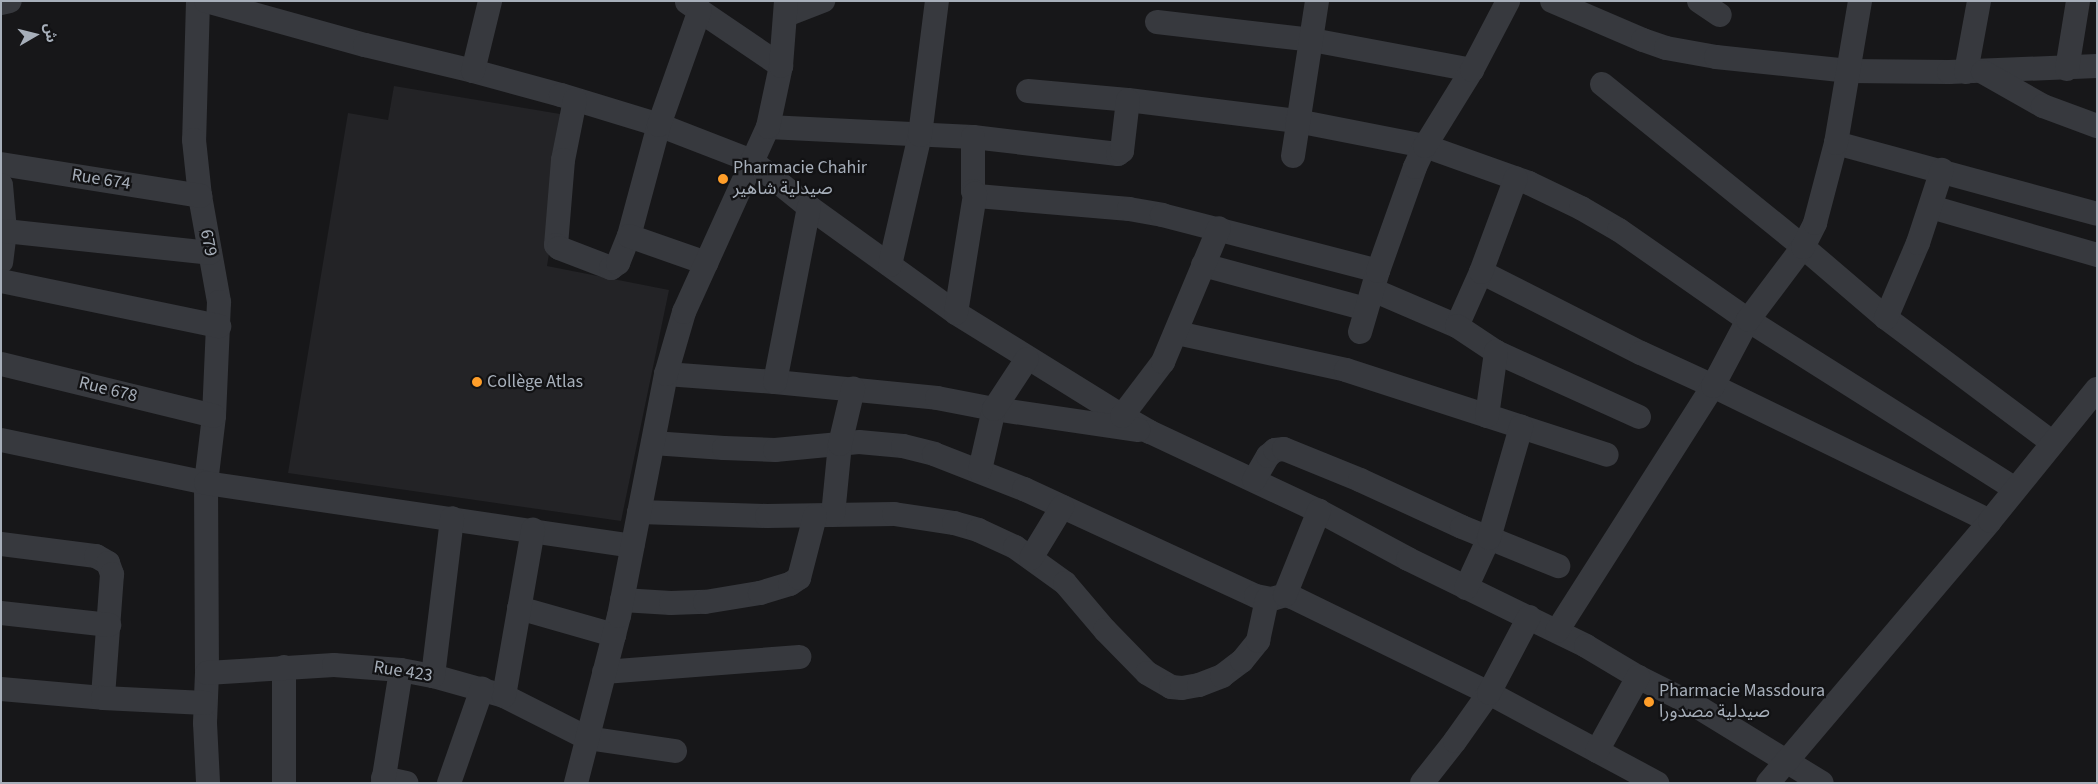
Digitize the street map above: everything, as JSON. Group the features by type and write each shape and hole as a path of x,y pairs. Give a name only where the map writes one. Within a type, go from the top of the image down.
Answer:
{"street":[{"path":"1,3 10,1"},
{"name":"679","path":"198,1 194,140 200,196 218,289 219,326 214,416 206,483 207,673 205,703 208,783"},
{"path":"206,1 365,45 473,70 659,125 752,161 809,207 956,313 1027,359 1122,416 1150,432 1319,511 1408,559 1557,631 1638,677 1698,707 1822,783"},
{"path":"473,70 490,1"},
{"path":"576,783 614,636 666,374 684,312 768,127 781,66 786,8 823,1"},
{"path":"890,265 920,135 937,1"},
{"path":"1292,156 1317,1"},
{"path":"1360,332 1372,290 1415,167 1425,146 1472,70 1508,1"},
{"path":"1552,1 1666,48 1716,57 1849,71 1974,72 2068,69 2097,66"},
{"path":"1699,1 1720,15"},
{"path":"1557,631 1713,386 1748,320 1803,247 1820,207 1836,143 1860,1"},
{"path":"1974,72 1979,1"},
{"path":"2068,69 2078,1"},
{"path":"575,100 563,160 556,245 559,248 611,268 618,263 629,236 693,6 781,66"},
{"path":"1157,22 1312,40 1472,70"},
{"path":"1974,72 2042,106 2097,126"},
{"path":"1602,84 1803,247 1886,318 2052,442"},
{"path":"1028,91 1128,100 1298,121 1425,146 1550,191 1619,230 1748,320 2015,489"},
{"path":"768,127 973,137 1118,154 1122,150 1128,100"},
{"path":"956,313 975,194 973,137"},
{"path":"1836,143 1942,170 2097,214"},
{"name":"Rue 674","path":"1,164 200,196"},
{"path":"1886,318 1931,207 1942,170"},
{"path":"1456,326 1481,272 1516,178"},
{"path":"1,185 5,231 1,262"},
{"path":"975,194 1129,209 1219,228 1456,326 1496,352 1639,417"},
{"path":"775,382 809,207"},
{"path":"1931,207 2097,255"},
{"path":"1122,416 1163,362 1219,228"},
{"path":"5,231 210,254"},
{"path":"629,236 706,263"},
{"path":"1203,265 1372,290"},
{"path":"1481,272 1641,353 1990,521"},
{"path":"1,281 219,326"},
{"path":"1177,332 1346,370 1607,455"},
{"path":"1487,416 1496,352"},
{"path":"980,470 994,409 1027,359"},
{"name":"Rue 678","path":"1,364 214,416"},
{"path":"666,374 853,389 964,402 994,409 1150,432"},
{"path":"622,600 671,603 705,602 760,593 790,584 799,578 824,515 853,389"},
{"path":"1768,783 1990,521 2052,442 2097,389"},
{"path":"1466,588 1489,538 1521,427"},
{"path":"1,440 206,483 632,546"},
{"path":"653,442 775,450 859,442 903,446 934,454 980,470 1062,507 1276,597 1354,625 1489,693 1657,783"},
{"path":"1254,480 1268,456 1274,450 1284,449 1558,566"},
{"path":"1031,558 1062,507"},
{"path":"639,512 824,515 894,514 954,523 996,537 1066,582 1105,630 1147,673 1172,687 1182,688 1199,685 1222,676 1242,661 1258,640 1276,597 1319,511"},
{"path":"433,676 452,518"},
{"path":"449,783 493,693 519,608 532,530"},
{"path":"1,544 96,556 105,560 111,567 109,625 103,698"},
{"path":"519,608 614,636"},
{"path":"1,612 109,625"},
{"path":"1422,783 1489,693 1529,618"},
{"path":"604,672 799,657"},
{"name":"Rue 423","path":"207,673 334,665 400,670 433,676 493,693 587,738 675,750"},
{"path":"284,668 284,783"},
{"path":"391,781 400,670"},
{"path":"1597,752 1638,677"},
{"path":"1,690 205,703"}],"shaded area":[{"name":"Collège Atlas","path":"394,86 572,116 547,266 669,290 621,521 288,473 348,113 388,120"}],"place":[{"name":"Pharmacie Chahir صيدلية شاهير","path":"723,179"},
{"name":"Collège Atlas","path":"477,382"},
{"name":"Pharmacie Massdoura صيدلية مصدورا","path":"1649,702"}]}
